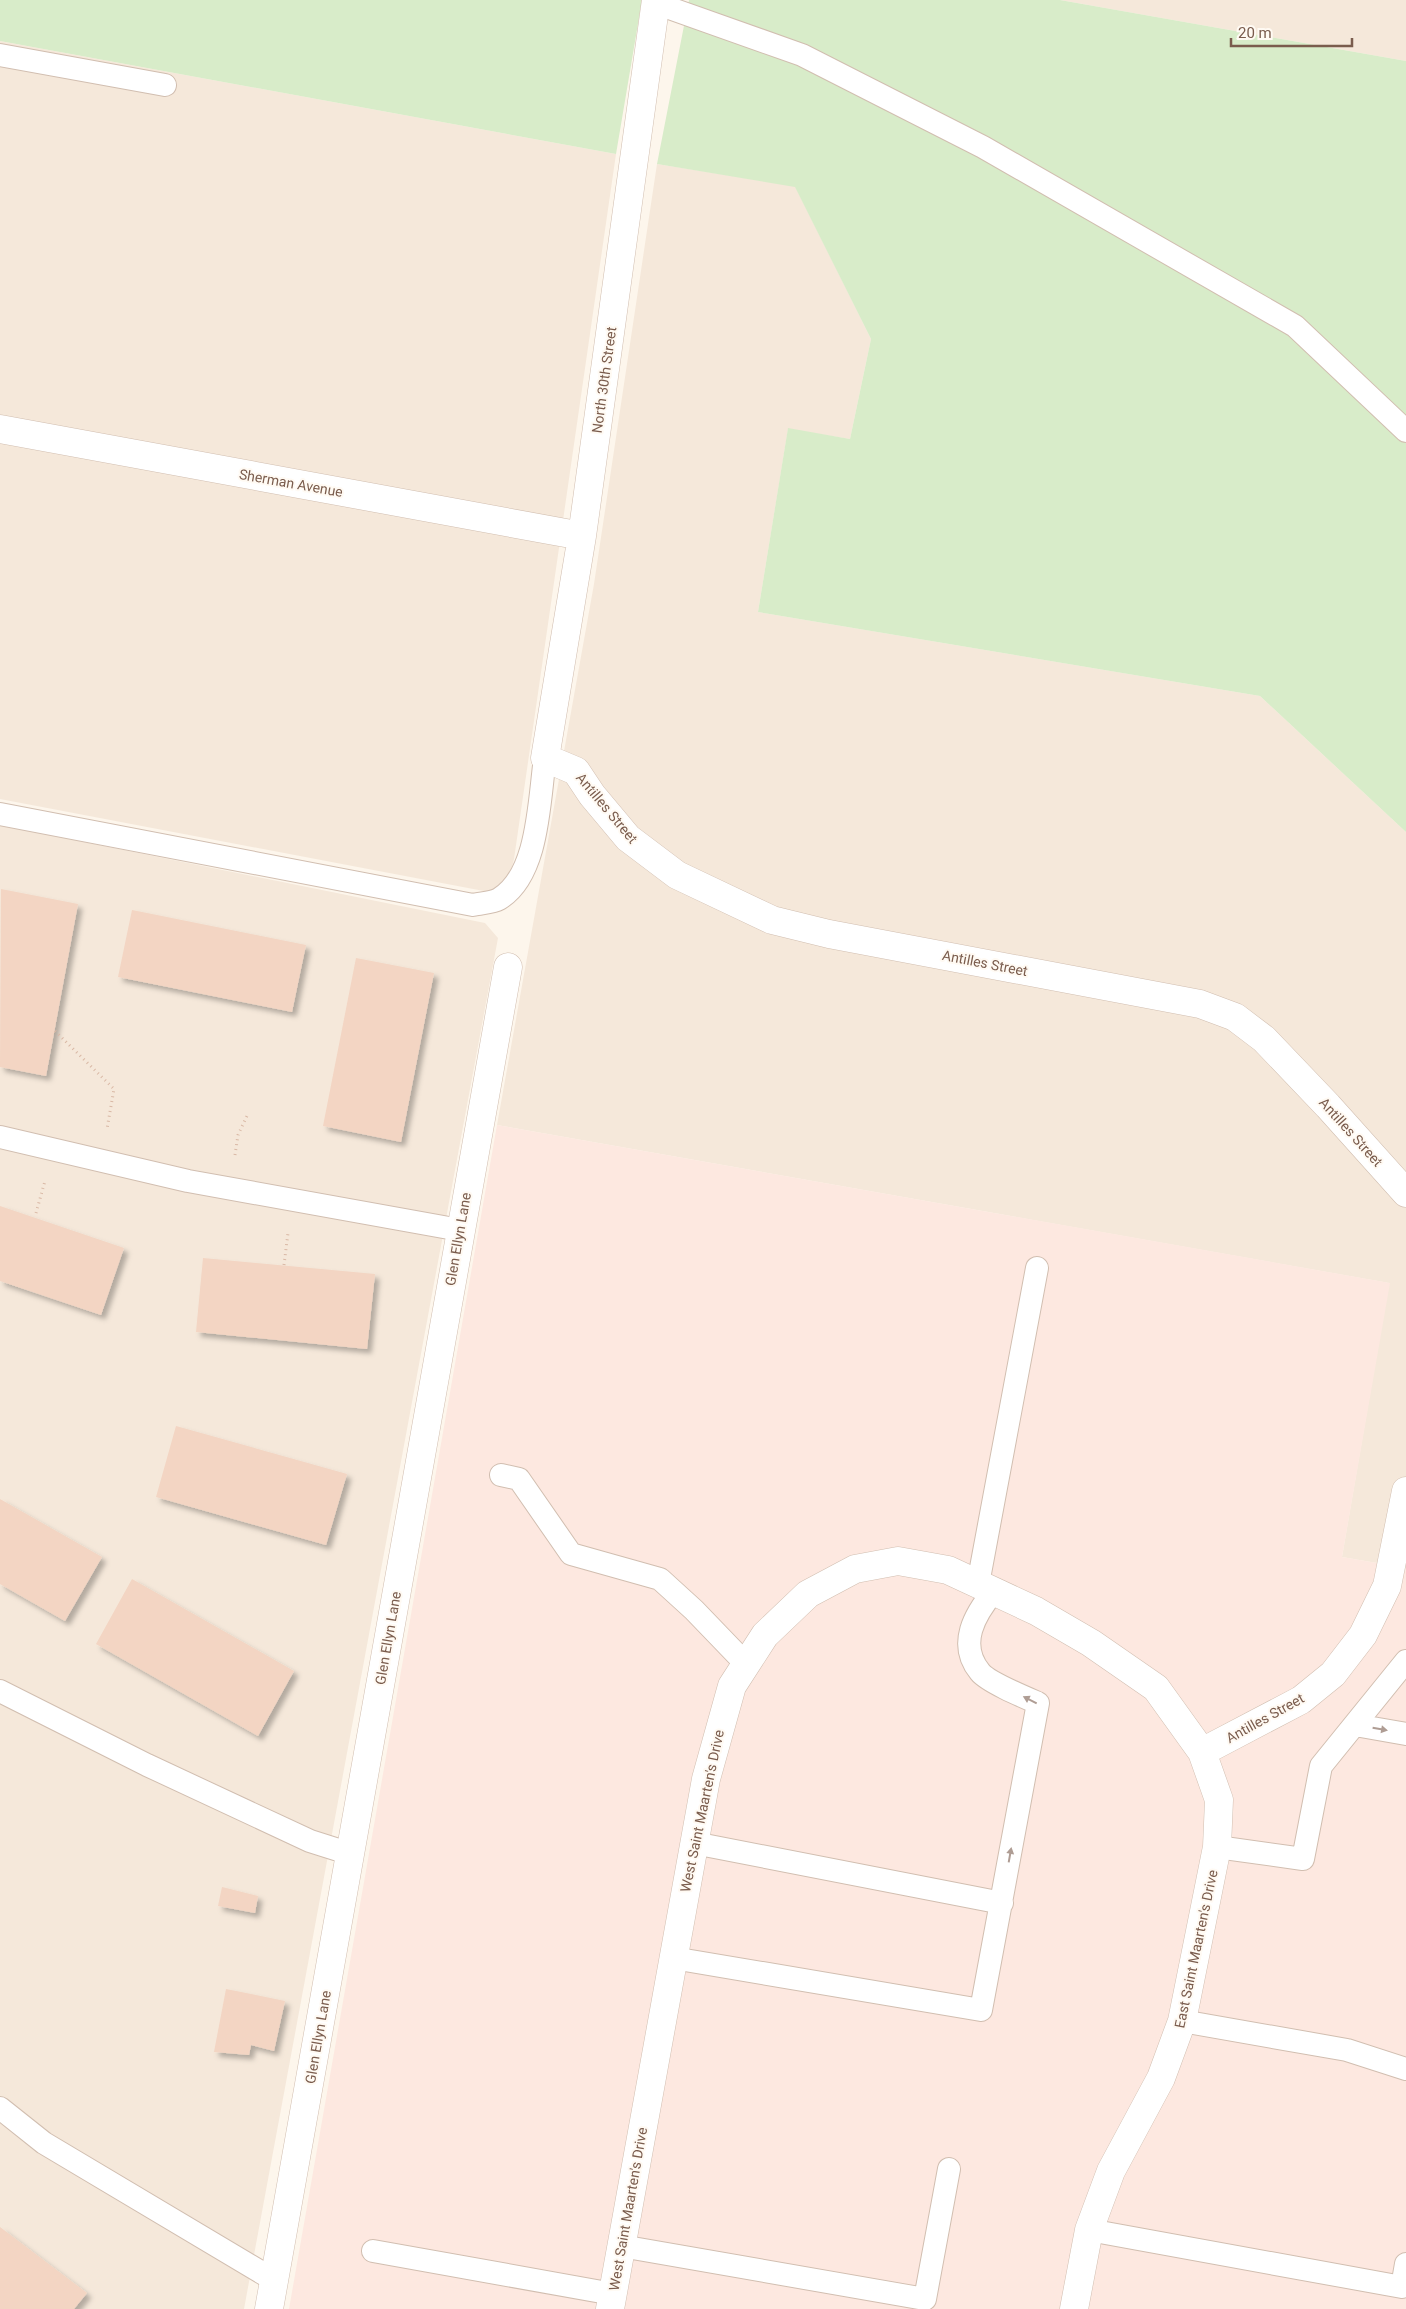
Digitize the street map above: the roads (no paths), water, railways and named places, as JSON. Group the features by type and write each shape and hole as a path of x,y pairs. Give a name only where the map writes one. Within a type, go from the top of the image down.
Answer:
{"street":[{"name":"North 30th Street","path":"545,758 582,536 656,1"},
{"name":"Sherman Avenue","path":"0,429 582,536"},
{"name":"Antilles Street","path":"545,758 576,771 592,795 628,838 677,875 772,920 829,934 1200,1004 1235,1017 1264,1040 1315,1092 1406,1193"},
{"name":"Glen Ellyn Lane","path":"269,2309 508,968"},
{"name":"Antilles Street","path":"1202,1752 1301,1700 1333,1674 1363,1635 1386,1586 1406,1491"},
{"name":"West Saint Maarten's Drive","path":"611,2302 713,1747 732,1686 765,1635 808,1594 855,1568 898,1561 948,1570 1036,1611 1091,1643 1156,1688 1202,1752"},
{"name":"East Saint Maarten's Drive","path":"1074,2309 1089,2230 1112,2171 1161,2078 1182,2021 1217,1847 1219,1800 1202,1752"}],"lane":[{"path":"656,1 802,55 992,152 1295,326 1406,431"},
{"path":"0,55 165,85"},
{"path":"0,814 473,905 498,900 518,883 534,838 545,758"},
{"path":"0,1137 228,1188 460,1230"},
{"path":"673,1958 981,2010 1038,1703 980,1673 969,1652 971,1626 982,1606 986,1588 1037,1268"},
{"path":"501,1475 519,1479 571,1554 660,1580 694,1610 746,1664"},
{"path":"1217,1847 1303,1859 1321,1766 1406,1662"},
{"path":"0,1691 147,1765 310,1842 351,1854"},
{"path":"1355,1725 1406,1734"},
{"path":"694,1843 1002,1903"},
{"path":"1182,2021 1347,2050 1406,2069"},
{"path":"0,2108 44,2143 274,2280"},
{"path":"621,2246 925,2299 950,2169"},
{"path":"1089,2230 1402,2287 1406,2264"},
{"path":"373,2251 611,2302"}]}
